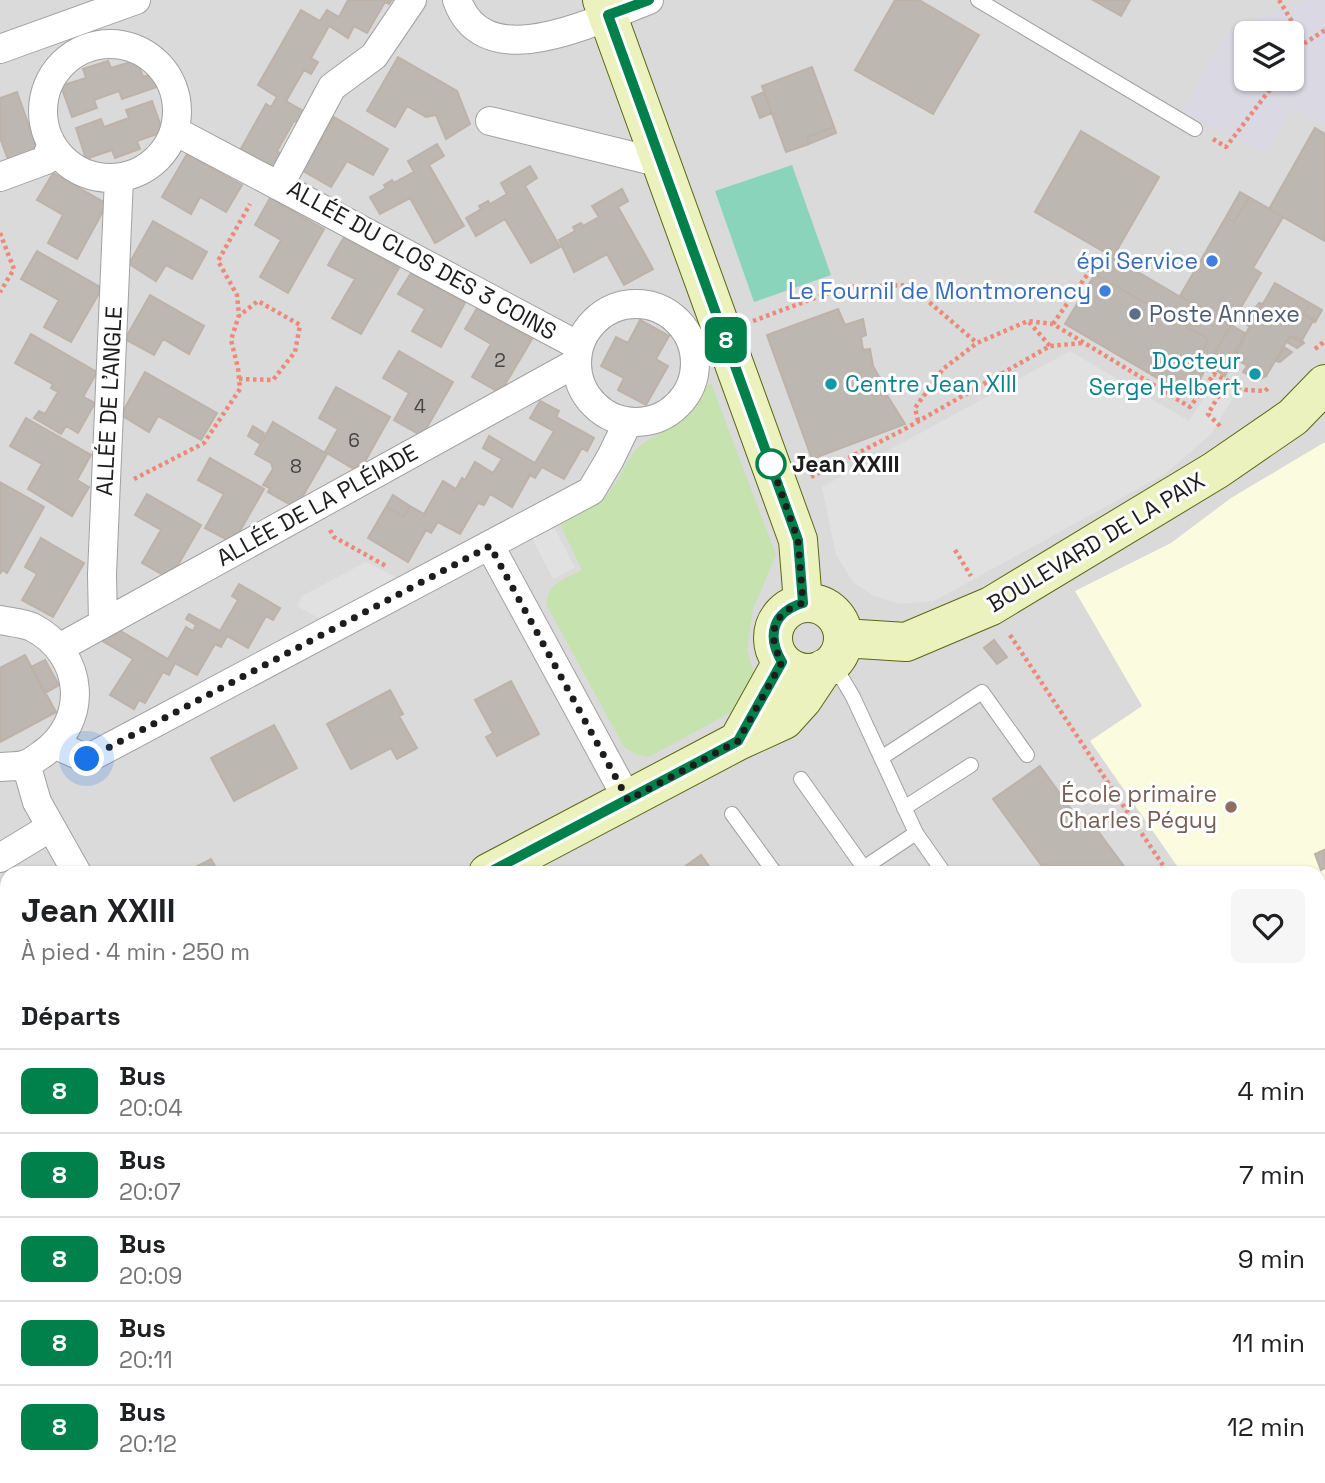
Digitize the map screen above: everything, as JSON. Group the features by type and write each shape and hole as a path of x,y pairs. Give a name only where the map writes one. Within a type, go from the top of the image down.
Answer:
{"street":[{"path":"0,50 85,34 110,44 131,47 157,64 174,90 178,111 175,131 166,149 153,163 137,173 119,178 99,178 80,172 64,161 51,145 44,126 42,106 47,87 57,69 71,56 85,34 135,0"},
{"name":"ALLÉE DU CLOS DES 3 COINS","path":"412,0 374,57 332,87 272,183 578,355"},
{"path":"457,0 463,14 474,26 491,36 511,41 552,35 605,7 649,0"},
{"path":"605,7 798,540 803,603"},
{"path":"490,121 662,163"},
{"path":"175,131 272,183"},
{"path":"0,177 46,160 51,145"},
{"name":"ALLÉE DE L'ANGLE","path":"103,624 102,574 119,178"},
{"path":"633,303 651,305 668,312 692,340 696,358 695,376 689,392 678,406 663,417 646,422 628,422 611,417 597,408 586,395 579,379 578,355 587,330 599,316 615,307 633,303"},
{"name":"ALLÉE DE LA PLÉIADE","path":"59,648 331,497 578,355"},
{"name":"BOULEVARD DE LA PAIX","path":"833,657 906,642 991,606 1234,459 1293,417 1325,384"},
{"path":"56,745 87,759 591,491 628,422"},
{"path":"490,546 628,800"},
{"path":"501,866 738,741 784,720 803,699 833,657 838,621 830,611 820,606 803,603 786,610 778,619 773,641 782,662 789,668 809,674 833,657"},
{"path":"0,620 31,626 59,648 70,667 76,694 70,723 56,745 13,765 73,866"},
{"path":"738,741 782,662"},
{"path":"0,858 51,827"}],"lane":[{"path":"978,0 1195,129"},
{"path":"833,657 916,833 939,866"},
{"path":"881,758 982,692 1027,755"},
{"path":"904,808 971,765"},
{"path":"801,779 857,866"},
{"path":"732,814 770,866"},
{"path":"867,866 916,833"}],"path":[{"path":"1279,0 1305,43 1325,30"},
{"path":"1195,129 1226,147 1269,91"},
{"path":"105,493 204,443 240,389 231,340 239,315 237,295 218,261 272,183"},
{"path":"0,233 14,269 0,292"},
{"path":"1053,324 1098,260 1102,262"},
{"path":"745,324 844,287 909,285 977,343"},
{"path":"239,315 258,301 300,325 295,352 273,380 239,379"},
{"path":"1028,321 1050,346"},
{"path":"918,421 915,408 943,369 977,343 1028,321 1053,324 1190,407 1214,374 1247,390 1265,391"},
{"path":"802,481 918,421 1050,346 1084,343"},
{"path":"1222,390 1208,414 1227,433"},
{"path":"331,497 325,521 334,537 422,583"},
{"path":"955,550 974,581"},
{"path":"1009,633 1163,866"}],"shaded area":[{"path":"0,0 1325,0 1325,866 0,866"},
{"path":"1310,0 1325,0 1325,125 1293,108 1264,153 1181,111 1230,29 1234,28 1234,91 1304,91 1304,21 1252,21"},
{"path":"1070,351 1189,421 1217,379 1237,391 1211,434 1165,474 934,601 900,604 874,596 853,582 836,555 822,487"},
{"name":"École primaire Charles Péguy","path":"1325,442 1325,866 1177,866 1090,741 1142,706 1075,591 1171,543 1231,498"},
{"path":"554,527 575,568 553,579 532,538"},
{"path":"366,562 402,580 324,621 297,606 302,596"}],"green space":[{"path":"792,165 831,275 754,302 715,191"},
{"path":"711,383 776,555 753,609 747,650 753,669 752,685 744,705 649,757 635,754 624,747 547,606 547,599 557,583 582,570 560,524 600,501 614,486 635,451 646,441 690,414"}],"building":[{"path":"348,0 392,0 389,4 385,2 367,33 354,26 348,38 329,26 311,58 318,62 311,74 304,70 286,101 305,112 299,123 294,121 277,151 281,154 271,171 238,154 266,104 271,107 277,97 258,85 301,10 320,21 327,10 339,17"},
{"path":"895,0 919,0 979,35 933,114 855,70"},
{"path":"1093,0 1130,0 1121,16"},
{"path":"398,57 457,91 470,124 446,139 436,115 426,117 407,106 395,127 367,111"},
{"path":"137,60 143,77 155,73 160,86 122,99 119,91 94,100 97,108 72,117 61,86 86,78 83,69 108,61 111,68"},
{"path":"812,67 834,127 807,137 809,144 786,152 762,86"},
{"path":"17,92 38,151 9,162 0,138 0,98"},
{"path":"764,92 772,113 760,118 752,97"},
{"path":"152,101 163,132 137,141 140,149 115,158 112,150 86,159 76,128 101,119 104,127 129,118 126,110"},
{"path":"334,117 388,149 373,175 347,161 331,187 303,171"},
{"path":"834,127 836,133 809,144 807,137"},
{"path":"1315,128 1325,134 1325,241 1269,209"},
{"path":"1081,131 1159,177 1113,257 1035,212"},
{"path":"437,144 444,156 429,165 464,226 435,243 410,198 380,214 370,197 386,188 384,185 392,180 394,183 414,172 408,161"},
{"path":"187,154 242,185 226,212 200,197 191,214 162,197"},
{"path":"530,166 537,178 525,186 560,247 531,263 505,219 476,236 466,218 481,209 479,206 488,201 490,204 507,194 501,183"},
{"path":"53,173 107,204 77,259 48,243 63,215 37,200"},
{"path":"622,189 628,201 618,207 653,269 624,285 607,254 574,272 559,240 575,231 573,227 581,223 583,226 599,217 592,206"},
{"path":"1240,192 1249,197 1234,222 1226,217"},
{"path":"1249,197 1283,217 1253,268 1261,273 1230,326 1180,296 1226,217 1234,222"},
{"path":"270,198 324,229 288,293 260,277 281,240 255,225"},
{"path":"153,221 207,252 192,279 166,265 156,281 129,264"},
{"path":"344,237 399,268 361,334 332,318 355,279 328,265"},
{"path":"37,251 102,288 71,342 44,327 59,300 21,279"},
{"path":"1107,254 1230,326 1205,370 1199,360 1208,339 1095,274"},
{"path":"411,273 465,303 441,347 412,331 425,309 398,294"},
{"path":"1095,274 1208,339 1199,360 1205,370 1195,388 1181,392 1065,324"},
{"path":"1275,283 1310,303 1303,314 1314,319 1301,342 1290,336 1266,376 1232,357"},
{"path":"150,295 204,326 189,354 163,339 154,355 125,339"},
{"path":"1259,303 1263,304 1250,327 1247,325 1250,314"},
{"path":"1310,303 1322,310 1315,322 1303,314"},
{"path":"477,308 532,339 500,393 472,377 491,344 465,329"},
{"name":"Centre Jean XIII","path":"838,309 845,325 863,319 866,335 861,337 863,350 870,349 873,366 882,382 876,385 883,397 887,395 905,424 812,459 767,335"},
{"path":"640,320 669,336 656,359 668,366 646,405 618,390 624,378 601,366 616,337 628,343"},
{"path":"1231,325 1246,334 1225,376 1208,365"},
{"path":"31,334 97,372 83,397 95,403 78,433 66,426 61,434 34,418 39,411 45,414 58,392 51,388 53,384 15,363"},
{"path":"1290,336 1304,343 1297,348 1287,342"},
{"path":"1284,347 1292,352 1280,362 1276,361"},
{"path":"399,351 453,382 422,436 394,420 409,393 383,378"},
{"name":"Docteur Serge Helbert","path":"1247,366 1266,376 1259,380 1243,372"},
{"path":"145,372 217,413 201,440 158,416 149,432 121,415"},
{"path":"336,387 390,417 359,472 325,452 338,429 319,418"},
{"path":"540,401 559,411 556,417 594,438 587,451 582,448 564,479 542,467 535,478 530,475 512,507 490,494 484,505 478,503 460,534 438,522 431,533 426,530 408,562 368,538 386,507 404,517 410,506 424,514 443,481 456,489 462,478 465,480 475,462 493,473 502,459 483,448 489,436 535,463 554,431 530,418"},
{"path":"26,418 91,455 77,480 89,487 72,516 28,489 42,464 10,446"},
{"path":"273,422 327,454 296,508 268,492 270,488 263,485 273,469 271,463 255,454"},
{"path":"253,426 264,433 259,443 248,436"},
{"path":"210,458 264,489 233,543 205,528 224,494 198,480"},
{"path":"0,482 44,507 7,573 2,570 0,574"},
{"path":"147,494 201,525 170,579 142,563 161,530 135,515"},
{"path":"393,495 410,506 404,517 386,507"},
{"path":"41,538 84,563 53,617 22,600 37,574 25,567"},
{"path":"239,584 280,608 273,620 266,616 248,648 227,636 221,647 215,644 197,675 175,663 169,675 163,672 145,703 139,700 134,709 110,695 133,659 99,639 117,629 168,659 186,627 193,631 196,625 186,619 189,614 220,631 238,600 232,596"},
{"path":"994,640 1007,657 997,664 984,648"},
{"path":"25,655 56,712 0,742 0,668"},
{"path":"45,660 59,685 45,693 31,667"},
{"path":"511,681 539,734 497,756 486,737 493,733 475,700"},
{"path":"390,690 403,714 399,716 417,748 397,759 391,748 351,769 327,724"},
{"path":"274,725 297,768 234,801 211,758"},
{"path":"1040,766 1087,831 1094,826 1124,866 1042,866 993,799"},
{"path":"1324,850 1325,866 1320,866 1315,854"},
{"path":"701,855 709,866 686,866"},
{"path":"211,859 215,866 198,866"}],"bus line":[{"name":"8","path":"501,866 738,741 782,662 773,641 778,619 786,610 803,603 798,540 608,15 649,0"}],"place":[{"name":"épi Service","path":"1212,261"},
{"name":"Le Fournil de Montmorency","path":"1105,291"},
{"name":"Poste Annexe","path":"1135,314"},
{"name":"Docteur Serge Helbert","path":"1255,374"},
{"name":"Centre Jean XIII","path":"831,384"},
{"name":"Jean XXIII","path":"771,464"},
{"name":"École primaire Charles Péguy","path":"1231,807"}],"route":[{"path":"87,759 490,546 628,800 738,741 782,662 773,641 774,630 778,619 786,610 803,603 798,540 771,464"}]}
